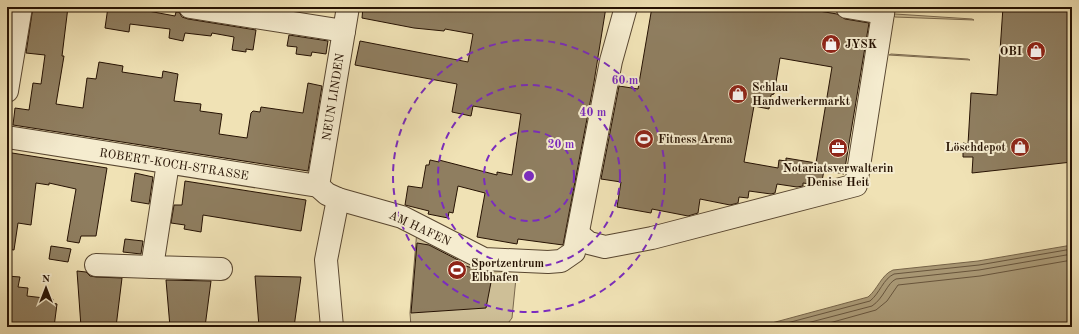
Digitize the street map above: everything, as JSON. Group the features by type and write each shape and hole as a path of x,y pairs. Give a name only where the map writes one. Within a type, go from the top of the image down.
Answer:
{"street":[{"path":"7,91 21,7"},
{"path":"190,7 344,31"},
{"name":"NEUN LINDEN","path":"318,186 348,7"},
{"name":"AM HAFEN","path":"338,199 402,217 471,253 484,258 501,261 561,261 574,252 611,61 626,7"},
{"path":"578,234 589,243 605,247 652,238 856,184 884,10 847,7"},
{"name":"ROBERT-KOCH-STRASSE","path":"7,137 318,186 326,194 338,199"},
{"path":"152,267 168,163"},
{"path":"332,327 319,260 338,199"},
{"path":"96,265 220,269"}],"shaded area":[{"path":"893,15 974,20 895,17"},
{"path":"889,55 968,59 970,60"},
{"name":"Sportzentrum Elbhafen","path":"417,230 516,278 512,318 505,327 411,327 410,313"}],"water":[{"path":"1072,245 1072,327 757,327 868,297 885,275 893,270 978,261"}],"building":[{"path":"33,7 68,7 62,56 64,56 56,104 83,108 87,78 96,79 99,62 123,66 122,72 162,78 163,71 178,74 174,101 201,104 200,111 222,114 219,134 247,138 251,113 253,111 260,112 261,107 303,113 308,83 322,86 308,171 13,125 15,108 29,110 33,83 41,84 45,55 26,53"},
{"path":"108,7 132,8 175,16 176,12 179,12 182,17 188,19 256,30 253,50 246,49 246,52 232,50 234,37 212,33 211,36 185,33 183,41 169,38 170,29 130,24 129,32 105,28"},
{"path":"363,7 606,7 594,82 563,245 518,239 517,244 477,237 485,193 458,186 453,213 449,212 448,218 428,214 429,211 405,205 408,186 422,188 426,165 429,165 430,160 439,162 439,160 497,175 497,172 512,175 521,114 473,106 471,116 452,112 457,84 355,65 360,41 468,62 473,34 445,29 444,31 414,28 362,18"},
{"path":"652,7 795,7 837,14 845,19 869,23 844,174 824,170 822,181 814,180 814,183 803,183 803,186 797,187 777,184 775,193 771,194 749,191 748,198 739,197 738,203 730,205 700,199 698,213 688,216 652,209 651,213 617,207 621,182 601,179 619,86 638,89","holes":["780,58 832,67 816,163 786,158 786,161 779,160 778,168 744,162 754,106 769,109 771,95 774,94"]},
{"name":"OBI","path":"1003,7 1072,7 1072,162 972,173 973,157 963,157 963,143 968,144 971,93 997,95"},
{"path":"289,35 328,41 326,54 312,52 311,56 296,54 297,47 287,46"},
{"path":"12,153 107,168 96,236 81,236 79,243 67,241 76,189 49,183 49,185 36,183 31,225 18,223 14,250 7,249 7,163 8,156"},
{"path":"135,173 153,177 149,204 131,201"},
{"path":"185,181 306,200 301,231 203,215 201,232 184,229 185,225 171,223 174,205 182,205"},
{"path":"125,239 143,241 141,254 123,252"},
{"path":"417,243 429,245 462,262 462,265 483,271 493,272 486,308 411,313"},
{"path":"51,246 71,249 68,262 49,259"},
{"path":"77,271 86,272 90,276 96,277 122,278 116,327 81,327"},
{"path":"7,276 20,277 18,287 28,288 27,296 53,299 52,303 57,304 54,327 7,327"},
{"path":"255,276 301,277 294,327 259,327"},
{"path":"166,280 211,281 205,327 170,327"}],"place":[{"name":"JYSK","path":"831,44"},
{"name":"OBI","path":"1036,51"},
{"name":"Schlau Handwerkermarkt","path":"738,94"},
{"name":"Fitness Arena","path":"644,139"},
{"name":"Löschdepot","path":"1020,147"},
{"name":"Notariatsverwalterin Denise Heit","path":"838,148"},
{"name":"Sportzentrum Elbhafen","path":"457,270"}]}
